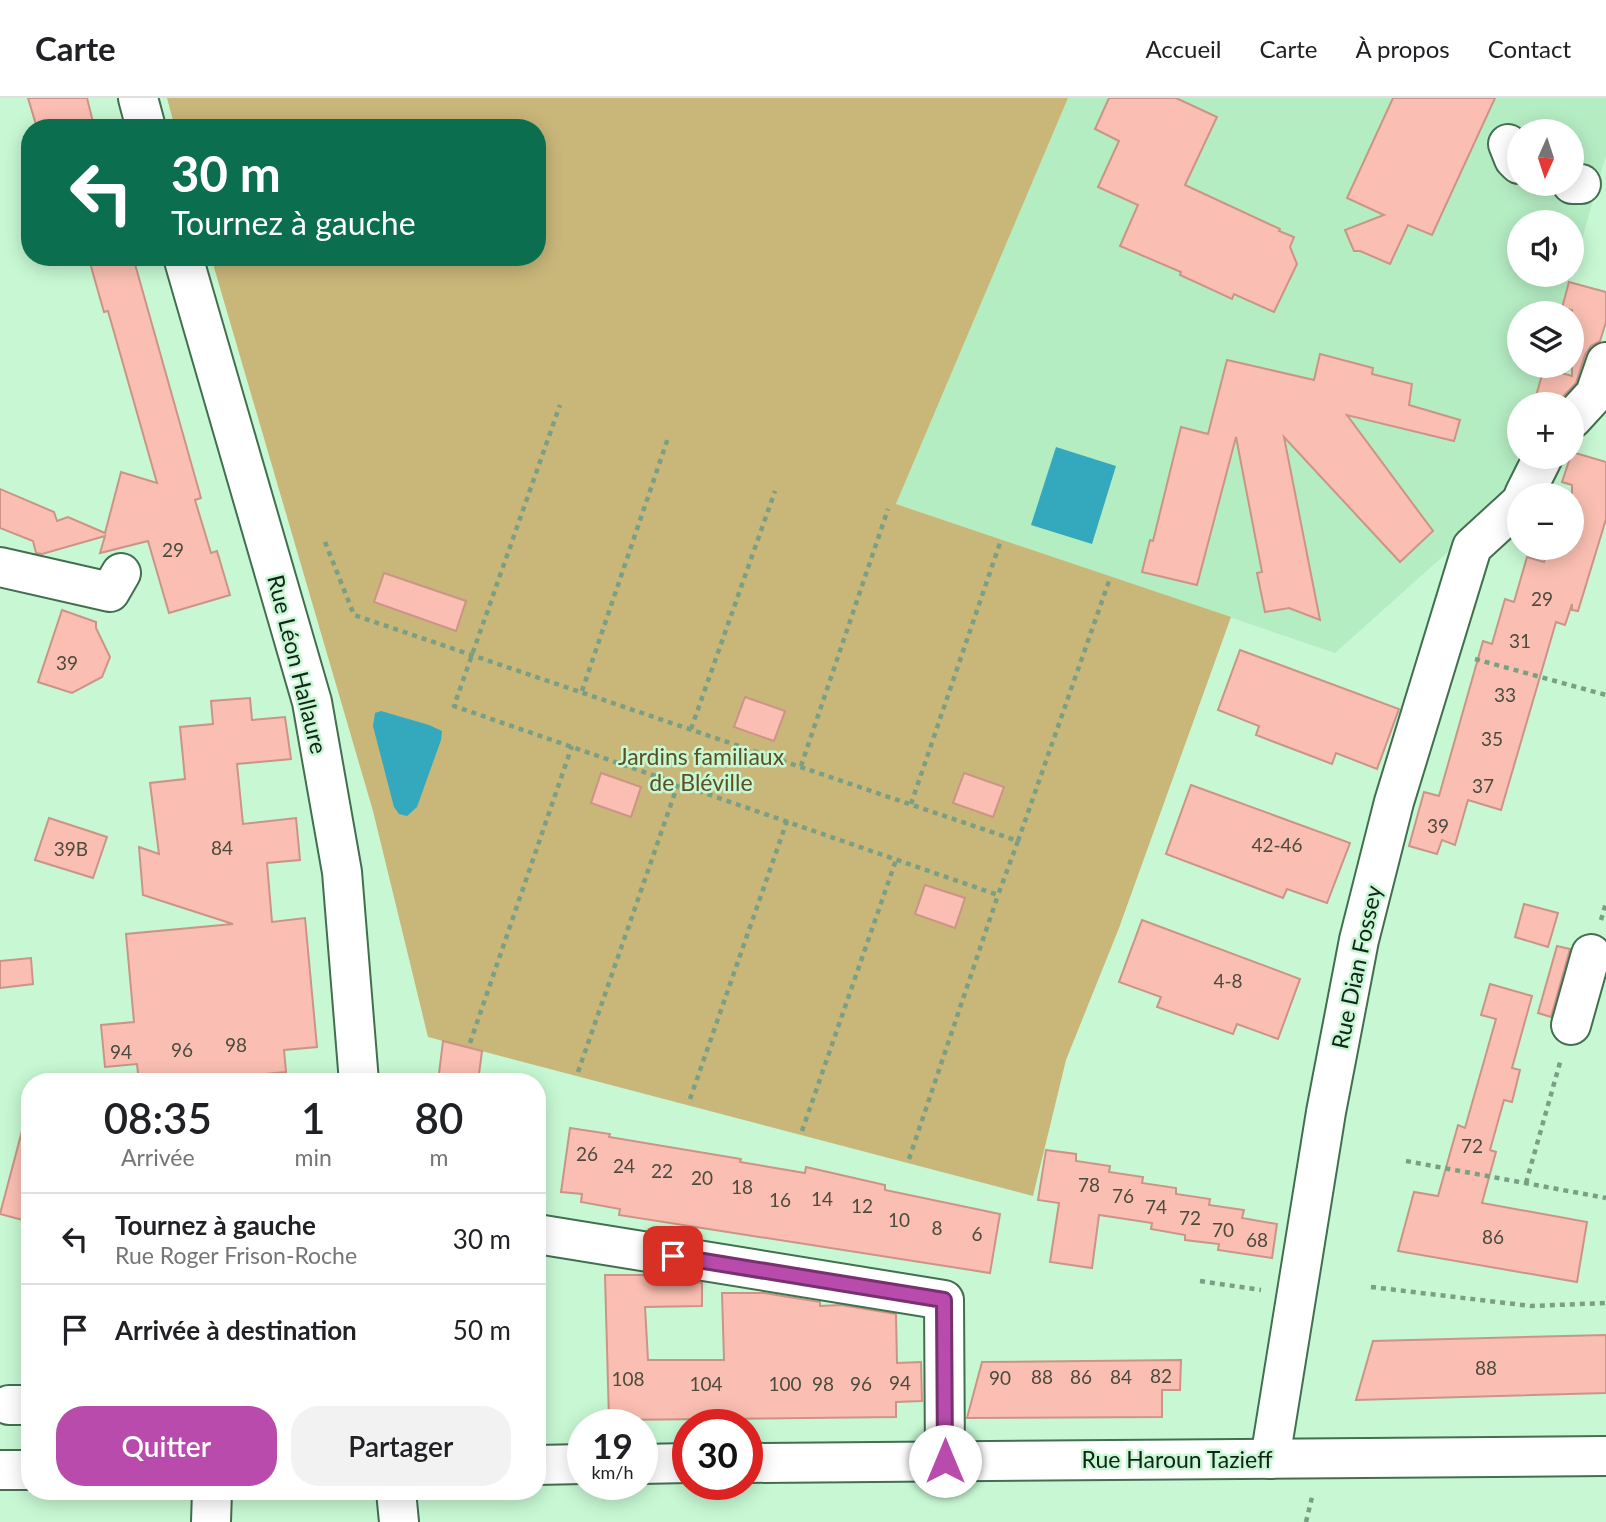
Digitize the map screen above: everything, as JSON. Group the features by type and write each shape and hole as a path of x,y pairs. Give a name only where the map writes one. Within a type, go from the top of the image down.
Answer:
{"street":[{"path":"138,98 144,119"},
{"name":"Rue Léon Hallaure","path":"186,266 312,702 342,872 358,1073"},
{"path":"1584,406 1595,394 1606,362"},
{"name":"Rue Dian Fossey","path":"1270,1459 1326,1112 1359,940 1394,802 1472,547 1507,515"},
{"path":"0,567 110,592 121,573"},
{"path":"1585,1012 1591,954"},
{"path":"546,1235 944,1300 945,1461"},
{"name":"Rue Haroun Tazieff","path":"763,1463 1606,1456"},
{"path":"546,1465 567,1464"},
{"path":"0,1470 21,1469"},
{"path":"211,1522 212,1500"},
{"path":"397,1500 398,1522"}],"path":[{"path":"560,405 454,706 998,895"},
{"path":"582,691 668,438"},
{"path":"691,729 775,491"},
{"path":"801,766 888,509"},
{"path":"325,542 354,615 1018,841"},
{"path":"911,804 1000,543"},
{"path":"909,1160 998,895 1109,582"},
{"path":"1441,649 1606,695"},
{"path":"470,1043 572,746"},
{"path":"578,1072 678,784"},
{"path":"690,1099 787,821"},
{"path":"802,1131 896,859"},
{"path":"1525,1183 1585,1012"},
{"path":"1406,1161 1606,1198"},
{"path":"1200,1281 1297,1295"},
{"path":"1371,1287 1531,1306 1606,1303"}],"shaded area":[{"path":"1068,98 1606,98 1606,155 1584,232 1584,210 1507,210 1507,287 1568,287 1563,301 1507,301 1507,378 1541,378 1537,392 1507,392 1507,469 1514,469 1510,483 1507,483 1505,501 1335,653 896,504"}],"green space":[{"name":"Jardins familiaux de Bléville","path":"167,98 1068,98 896,504 1231,617 1119,928 1066,1060 1033,1196 428,1037 373,811 214,266 546,266 546,119 173,119"}],"water":[{"path":"1056,447 1116,466 1092,544 1031,525"},
{"path":"381,711 442,731 417,807 407,816 399,814 394,807 373,726 375,713"}],"building":[{"path":"28,98 87,98 92,119 34,119"},
{"path":"1109,98 1176,98 1217,117 1185,185 1294,237 1290,247 1297,264 1274,312 1234,294 1232,299 1180,275 1181,272 1120,246 1138,205 1098,187 1119,141 1095,129"},
{"path":"1393,98 1495,98 1432,235 1408,225 1390,264 1354,251 1345,230 1384,215 1347,198"},
{"path":"91,266 136,266 201,498 195,500 211,553 217,551 230,595 169,613 148,541 100,553 105,536 42,554 36,553 33,541 0,528 0,489 54,512 57,521 68,517 105,533 121,472 157,483 108,311 104,312"},
{"path":"1584,286 1606,292 1606,322 1600,341 1591,346 1584,358 1584,301 1564,301 1568,287"},
{"path":"1320,354 1373,368 1372,374 1412,384 1409,405 1460,420 1454,441 1347,415 1433,531 1400,562 1284,437 1320,620 1289,608 1265,612 1257,573 1262,572 1236,437 1197,585 1142,572 1150,540 1153,541 1181,427 1208,434 1227,360 1314,380"},
{"path":"1541,378 1578,378 1567,392 1537,392"},
{"path":"1584,456 1606,462 1606,519 1578,611 1572,610 1572,604 1565,625 1556,622 1501,810 1468,800 1455,845 1442,840 1437,854 1409,846 1424,792 1439,796 1483,641 1492,644 1505,599 1514,602 1526,560 1584,560 1584,483 1562,482 1566,469 1584,469"},
{"path":"384,573 466,601 456,631 374,602"},
{"path":"62,610 96,622 96,628 110,657 102,677 72,693 38,682"},
{"path":"1240,650 1399,709 1377,769 1336,753 1332,764 1256,735 1259,726 1218,710"},
{"path":"745,697 785,711 774,741 734,727"},
{"path":"250,698 252,720 285,717 291,759 237,764 243,824 296,818 300,860 267,863 272,922 305,918 317,1047 284,1050 286,1072 138,1073 137,1064 105,1067 101,1025 134,1022 126,934 233,924 143,895 139,847 159,854 150,783 185,779 180,727 213,724 211,701"},
{"path":"601,773 641,787 631,817 591,803"},
{"path":"964,773 1004,787 993,817 953,803"},
{"path":"1191,785 1350,843 1327,903 1287,889 1283,898 1166,854"},
{"path":"49,818 107,837 93,878 35,860"},
{"path":"925,885 965,898 955,928 915,914"},
{"path":"1524,904 1558,913 1548,947 1515,937"},
{"path":"1142,920 1300,979 1278,1039 1237,1024 1233,1034 1157,1007 1161,997 1119,982"},
{"path":"1557,946 1570,949 1551,1017 1538,1013"},
{"path":"31,958 33,984 0,988 0,961"},
{"path":"1490,984 1532,996 1512,1068 1520,1070 1512,1102 1504,1100 1490,1150 1496,1152 1482,1203 1587,1222 1577,1282 1398,1251 1414,1192 1438,1196 1458,1125 1465,1128 1496,1019 1481,1015"},
{"path":"443,1041 482,1051 479,1073 439,1073"},
{"path":"570,1128 805,1173 806,1167 885,1185 885,1190 1000,1214 990,1273 619,1215 620,1209 581,1202 582,1194 561,1192"},
{"path":"21,1135 21,1220 0,1214"},
{"path":"1046,1150 1076,1154 1076,1161 1110,1166 1109,1172 1143,1177 1142,1183 1176,1188 1176,1194 1210,1199 1209,1205 1244,1210 1242,1218 1277,1224 1272,1258 1218,1250 1219,1244 1185,1240 1185,1235 1151,1229 1152,1223 1099,1215 1092,1268 1050,1262 1059,1203 1038,1200"},
{"path":"605,1275 650,1275 702,1283 702,1306 645,1307 648,1360 724,1360 722,1293 764,1293 820,1302 820,1306 841,1305 896,1314 897,1363 921,1362 922,1401 896,1402 896,1417 763,1418 763,1409 672,1409 672,1419 658,1419 658,1409 609,1409"},
{"path":"1606,1335 1606,1393 1356,1400 1373,1341"},
{"path":"1181,1360 1180,1390 1162,1390 1162,1417 967,1418 982,1362"}],"route":[{"path":"673,1256 944,1300 945,1461"}]}
